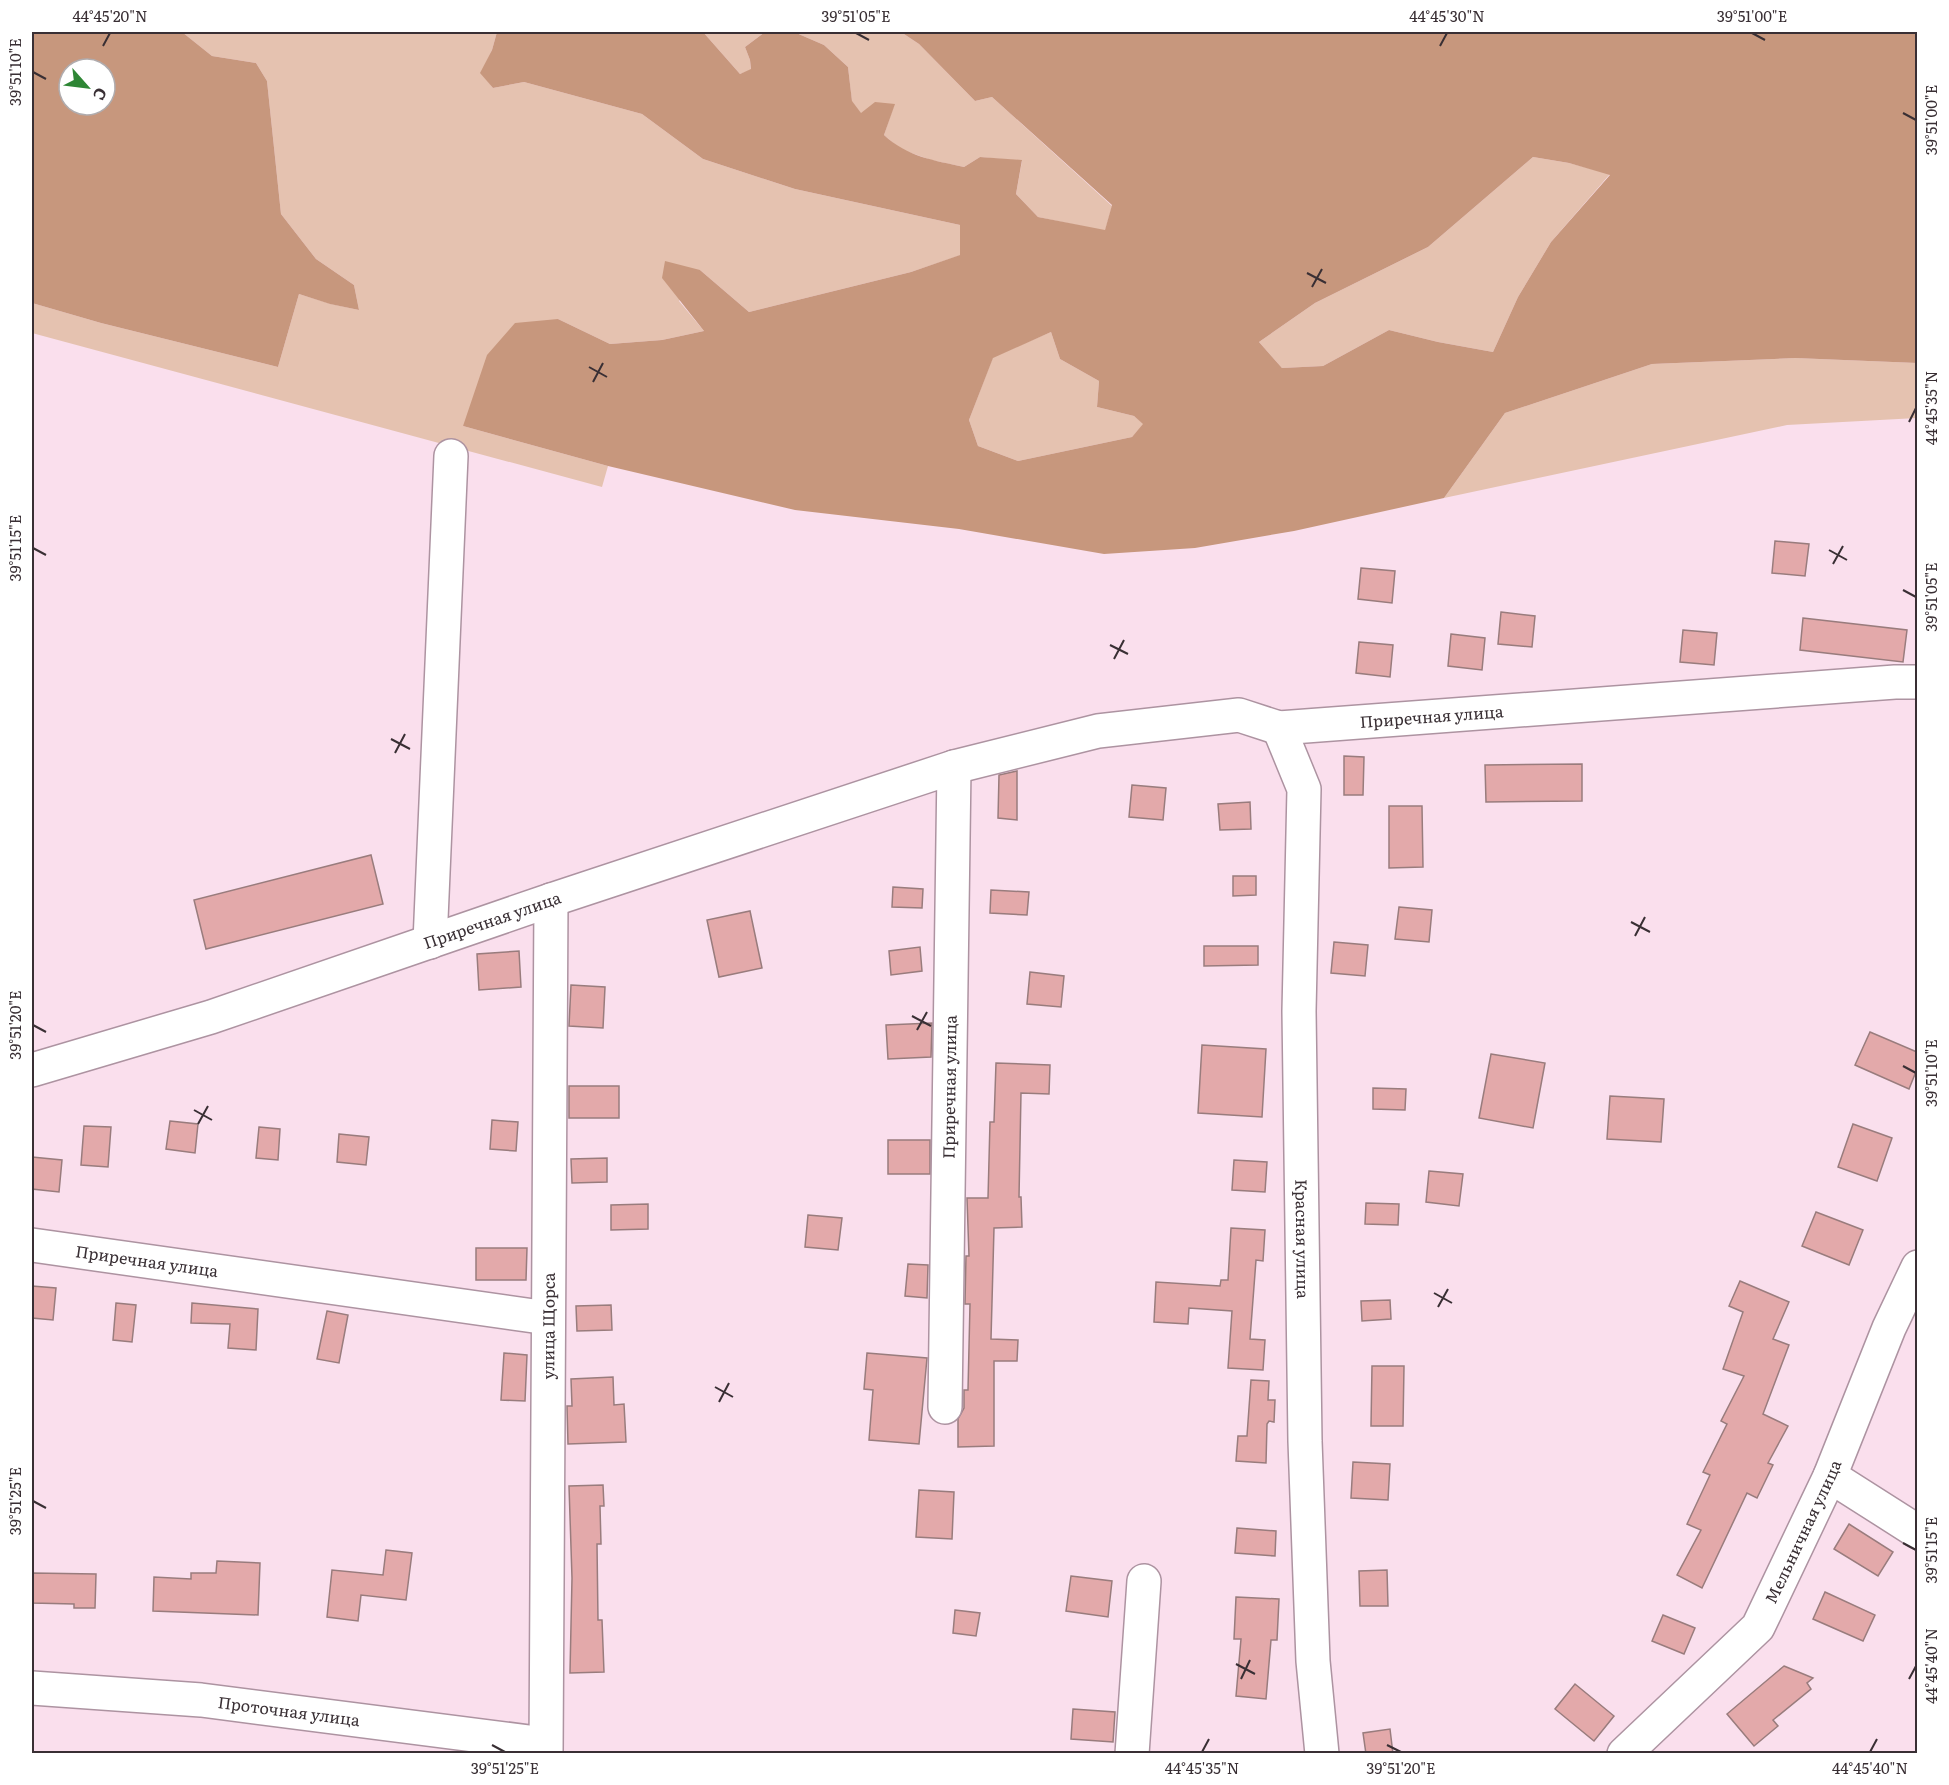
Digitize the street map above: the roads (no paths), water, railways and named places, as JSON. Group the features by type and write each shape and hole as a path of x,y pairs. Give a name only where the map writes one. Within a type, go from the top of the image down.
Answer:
{"street":[{"path":"430,942 452,456"},
{"name":"Приречная улица","path":"32,1070 211,1017 551,900 954,767 1098,731 1239,715 1279,728 1917,682"},
{"name":"Красная улица","path":"1279,728 1304,789 1299,1011 1305,1418 1313,1661 1322,1754"},
{"name":"Приречная улица","path":"945,1407 954,767"},
{"name":"улица Щорса","path":"546,1749 551,900"},
{"name":"Приречная улица","path":"32,1245 548,1318"},
{"name":"Мельничная улица","path":"1624,1754 1758,1628 1830,1476 1889,1328 1917,1267"},
{"path":"1830,1476 1917,1532"},
{"path":"1132,1754 1144,1581"},
{"name":"Проточная улица","path":"32,1688 201,1700 546,1749"}]}
